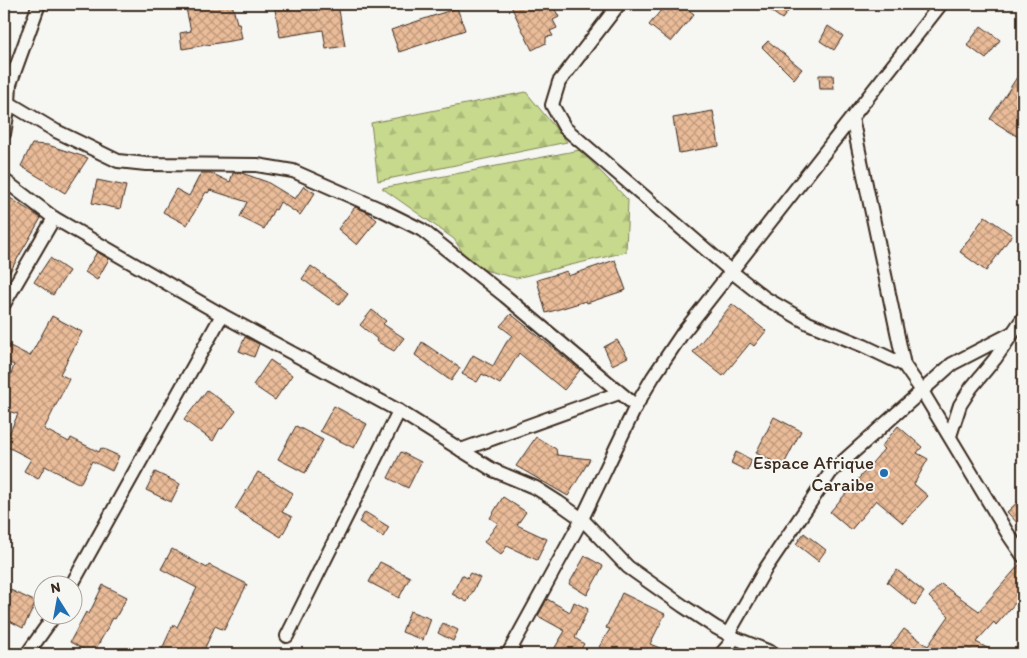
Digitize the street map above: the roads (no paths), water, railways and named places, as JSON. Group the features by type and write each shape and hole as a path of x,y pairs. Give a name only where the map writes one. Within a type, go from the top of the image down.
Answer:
{"street":[{"path":"4,134 10,84 39,4"},
{"path":"619,4 559,82 552,104 565,128 732,272 765,298 808,323 904,365"},
{"path":"508,654 582,519 636,406 653,376 682,334 941,4"},
{"path":"4,66 10,84"},
{"path":"9,103 56,130 118,161 146,164 257,165 293,171 382,210 422,230 636,406"},
{"path":"852,118 904,365 922,391 1023,556"},
{"path":"4,180 54,218 222,315 398,411 493,470 536,488 582,519 628,567 691,612 732,636 775,654"},
{"path":"4,304 54,218"},
{"path":"76,576 222,315"},
{"path":"950,436 960,405 1023,318"},
{"path":"721,654 766,568 831,472 952,364 1012,333"},
{"path":"461,450 619,393"},
{"path":"287,636 398,411"},
{"path":"27,654 47,626"}],"place":[{"name":"Espace Afrique Caraibe","path":"884,473"}]}
